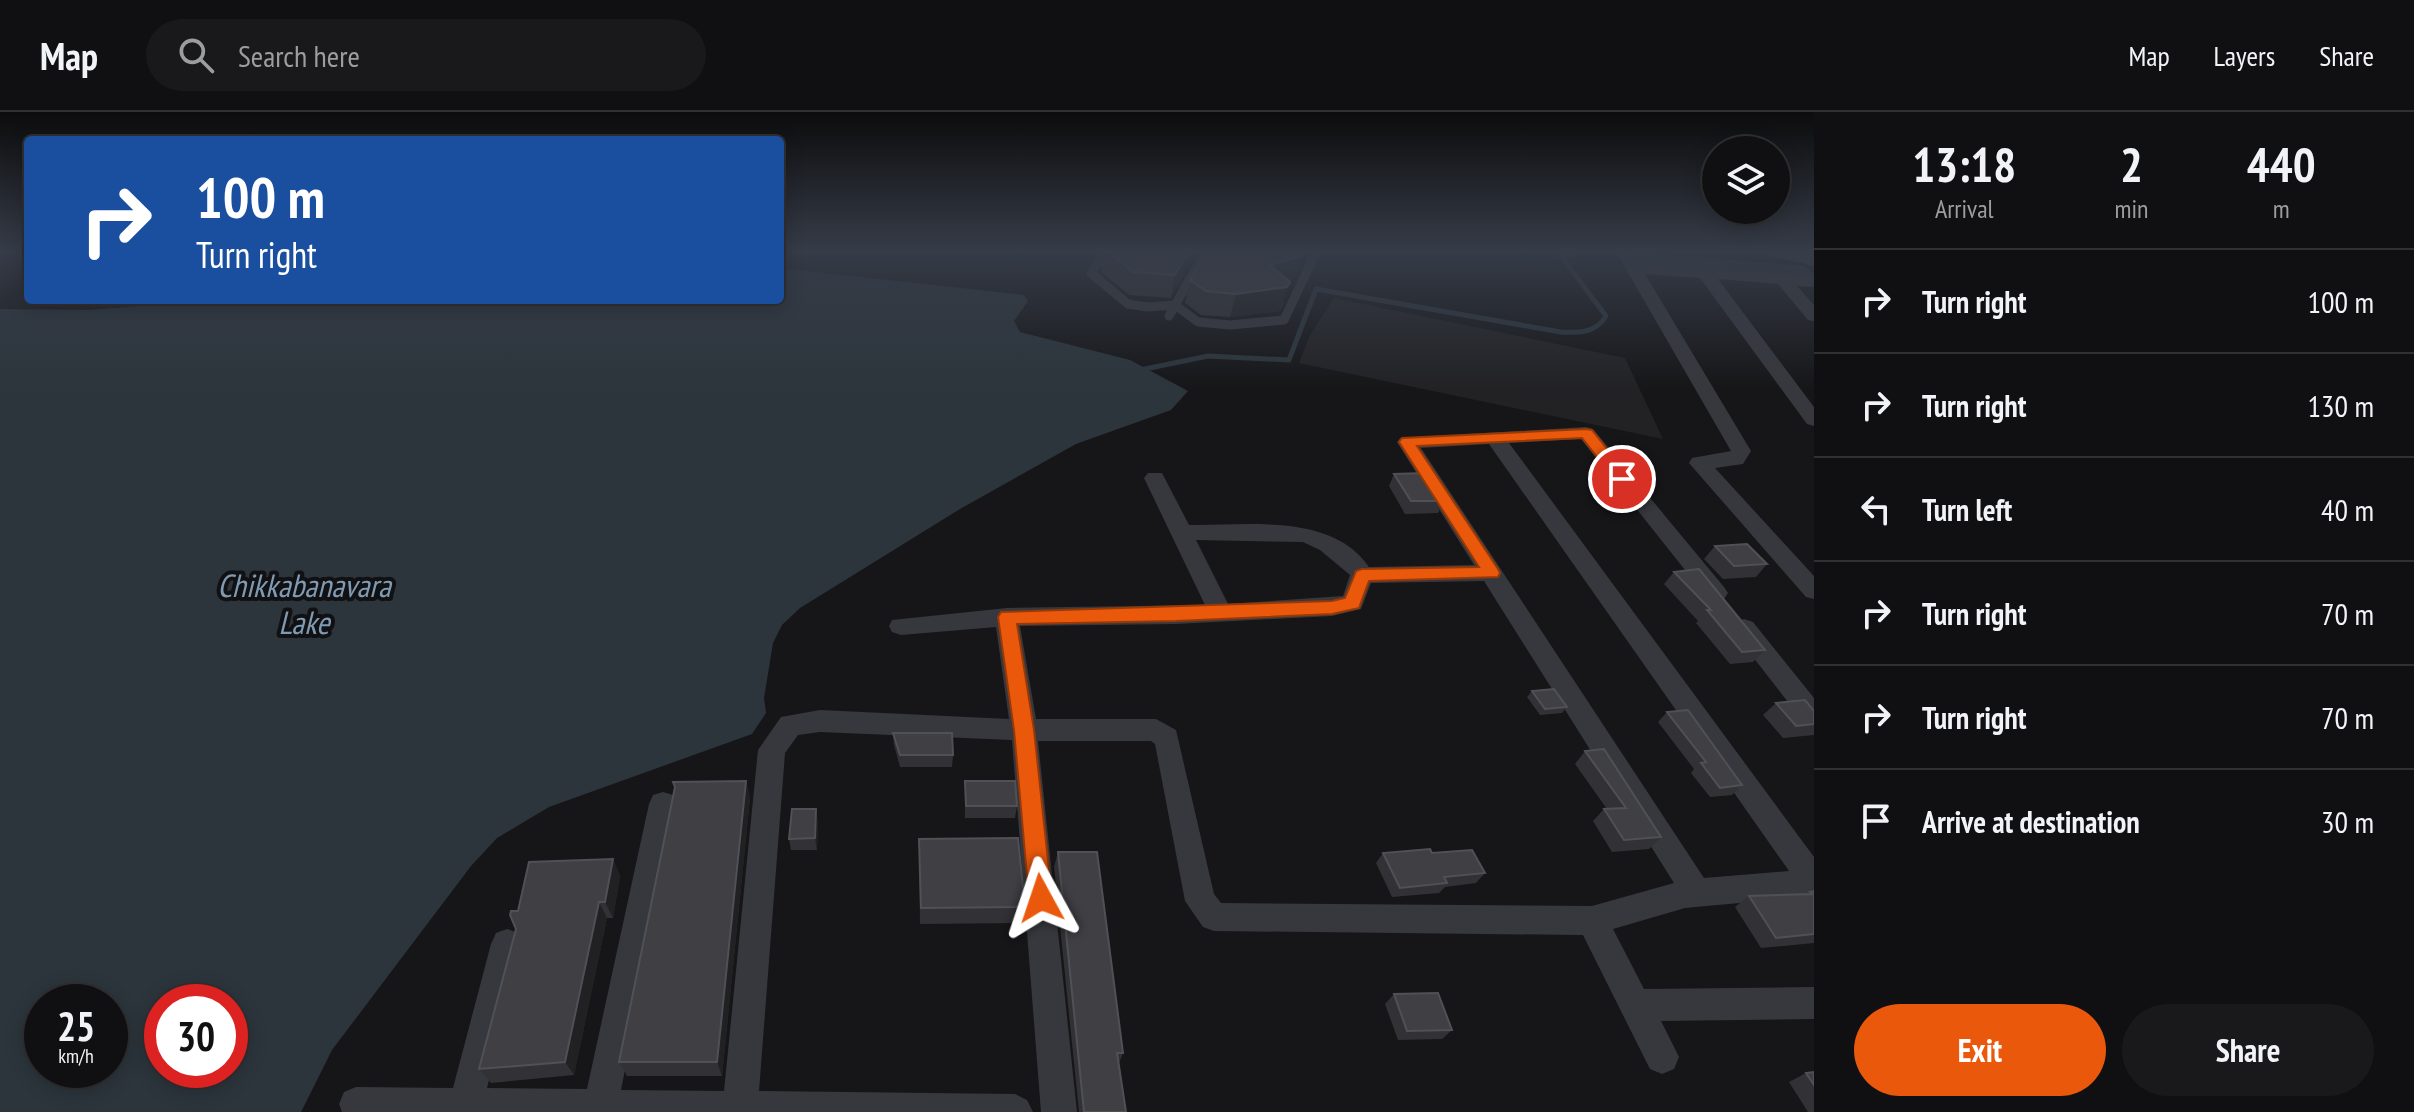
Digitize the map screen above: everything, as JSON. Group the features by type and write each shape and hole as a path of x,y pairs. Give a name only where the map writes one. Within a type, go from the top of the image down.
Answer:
{"street":[{"path":"1650,297 1741,451 1736,459 1699,463 1814,591"},
{"path":"1722,297 1814,420"},
{"path":"1797,297 1814,316"},
{"path":"1697,893 1407,442 1586,433 1814,717"},
{"path":"1494,437 1814,882"},
{"path":"1155,478 1220,611"},
{"path":"901,626 1007,617 1332,607 1353,603 1362,575 1358,568 1328,545 1306,535 1182,532"},
{"path":"1362,575 1492,573"},
{"path":"1007,617 1024,730 1059,1112"},
{"path":"740,1109 772,750 790,725 820,721 1024,730 1156,730 1167,738 1200,901 1214,917 1592,921 1697,893 1814,882"},
{"path":"601,1105 663,804"},
{"path":"1592,921 1662,1057"},
{"path":"465,1107 507,944"},
{"path":"1636,1005 1814,1003"},
{"path":"356,1104 1015,1112"}],"lane":[{"path":"1114,297 1118,301 1148,309 1175,305 1198,322 1230,325 1284,320 1295,297"},
{"path":"1169,316 1180,297"}],"shaded area":[{"path":"1334,298 1625,358 1663,439 1299,363 1310,335"}],"water":[{"name":"Chikkabanavara Lake","path":"784,297 1025,297 1028,301 1014,321 1020,332 1130,360 1188,391 1171,410 1076,444 960,509 800,608 782,625 773,643 764,698 766,713 752,734 549,807 497,838 471,866 332,1050 301,1112 0,1112 0,309 89,310 162,304 784,304"}],"building":[{"path":"1427,473 1444,501 1411,501 1394,474"},
{"path":"1747,544 1767,564 1734,566 1715,546"},
{"path":"1699,569 1765,650 1742,652 1707,610 1711,610 1674,572"},
{"path":"1554,689 1567,707 1545,709 1532,691"},
{"path":"1805,700 1814,711 1814,724 1796,726 1776,703"},
{"path":"1688,710 1742,785 1720,788 1701,763 1706,762 1667,712"},
{"path":"893,733 952,733 953,755 900,755"},
{"path":"1604,749 1661,837 1624,840 1604,809 1626,808 1585,751"},
{"path":"746,781 717,1062 619,1062 675,787 673,782"},
{"path":"965,781 1015,781 1017,806 966,806"},
{"path":"792,809 816,809 815,838 789,839"},
{"path":"1018,838 1025,907 921,908 919,839"},
{"path":"1430,849 1432,853 1472,850 1485,873 1444,877 1447,883 1400,888 1383,853"},
{"path":"1058,852 1097,852 1123,1053 1117,1053 1126,1112 1084,1112"},
{"path":"613,859 605,902 599,902 565,1062 479,1069 516,929 510,915 511,911 518,911 529,862"},
{"path":"1814,891 1814,934 1776,938 1749,896 1812,894 1810,892"},
{"path":"1438,993 1452,1030 1407,1031 1394,994"},
{"path":"1814,1072 1814,1085 1806,1073"}],"waterway":[{"path":"1140,370 1208,356 1289,360 1313,297"},
{"path":"1360,297 1561,332 1586,331 1602,322 1606,316 1592,297"}],"route":[{"path":"1041,898 1024,730 1007,617 1176,615 1332,607 1353,603 1362,575 1492,573 1407,442 1586,433 1622,479"}]}
